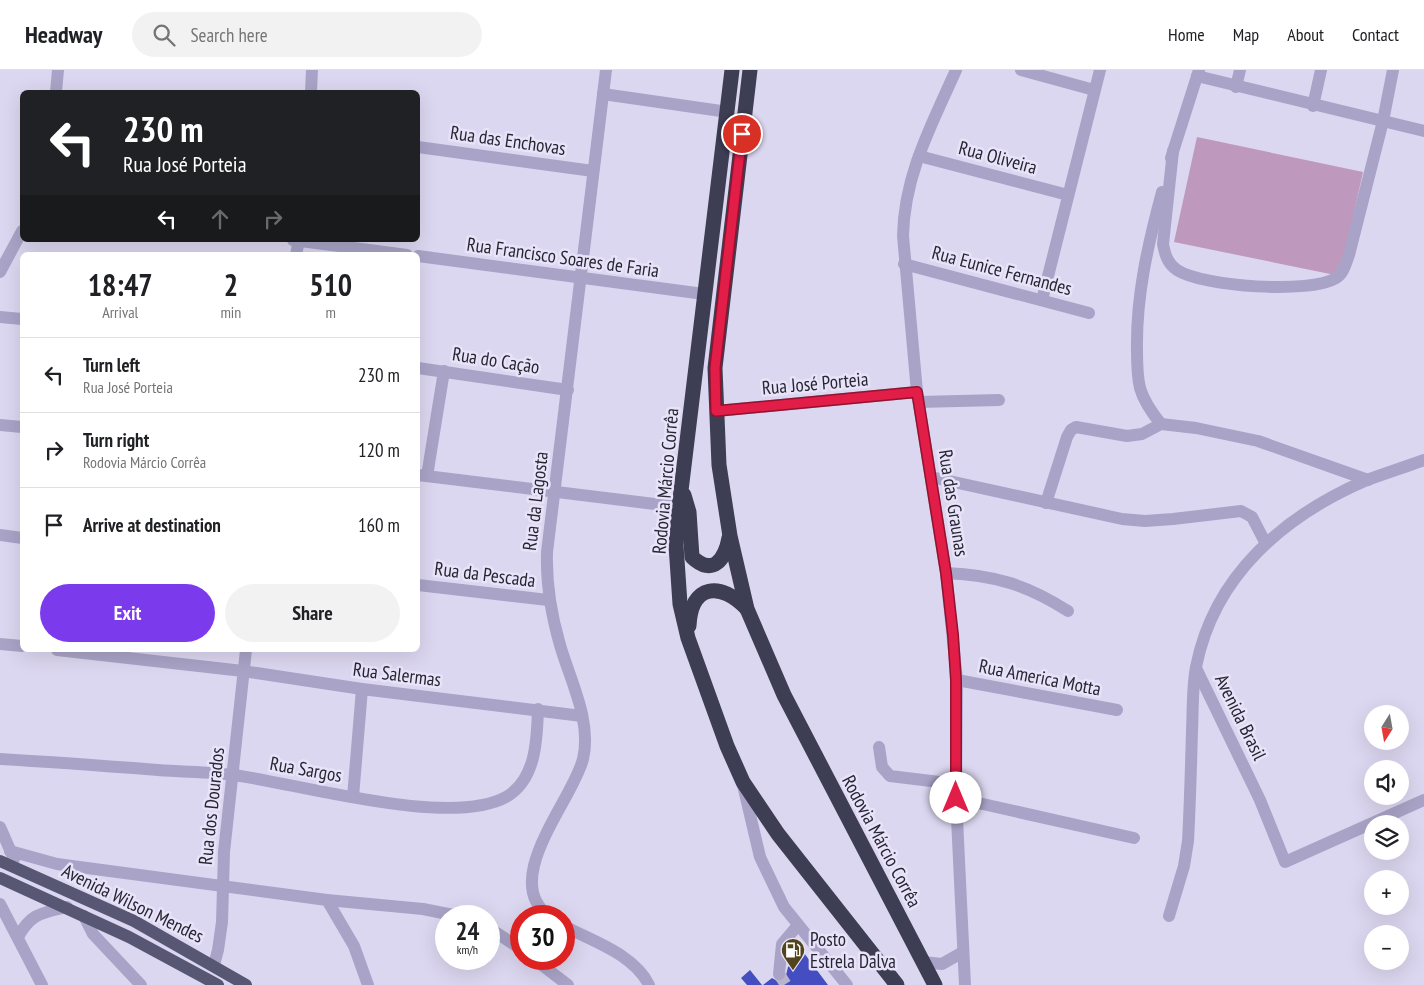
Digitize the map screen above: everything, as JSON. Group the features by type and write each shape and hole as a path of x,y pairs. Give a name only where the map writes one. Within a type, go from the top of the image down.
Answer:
{"highway":[{"name":"Rodovia Márcio Corrêa","path":"732,70 679,507 677,561 680,604 688,638 727,746 743,782 778,834 897,985"},
{"name":"Rodovia Márcio Corrêa","path":"750,70 715,368 718,465 730,536 747,609 784,695 935,985"},
{"path":"681,487 689,512 692,557 698,563 710,565 720,562 725,556 730,536"},
{"path":"688,638 689,613 694,602 703,594 714,590 725,592 736,597 747,609"}],"main road":[{"name":"Avenida Wilson Mendes","path":"0,861 134,921 246,985"},
{"name":"Avenida Wilson Mendes","path":"0,878 67,907 194,970 218,985"}],"street":[{"path":"56,90 58,70"},
{"path":"311,90 312,70"},
{"name":"Rua da Lagosta","path":"539,905 535,900 532,878 540,848 581,767 585,750 582,716 548,600 547,552 606,70"},
{"name":"Rua das Graunas","path":"956,70 911,175 904,212 904,264 918,397 946,573 956,680 956,798 965,985"},
{"path":"1021,70 1094,90"},
{"path":"1042,300 1100,70"},
{"path":"1236,87 1240,70"},
{"path":"1313,106 1320,70"},
{"path":"1173,151 1163,244 1166,258 1172,266 1191,276 1224,284 1259,286 1315,285 1336,278 1345,267 1384,122 1393,70"},
{"path":"1161,424 1148,406 1140,388 1137,339 1140,299 1147,254 1173,151 1198,73 1236,87 1424,131"},
{"path":"604,94 728,112"},
{"name":"Rua das Enchovas","path":"420,147 593,171"},
{"name":"Rua Oliveira","path":"919,156 1068,195"},
{"path":"0,272 20,235"},
{"path":"312,242 385,252"},
{"name":"Rua Francisco Soares de Faria","path":"420,256 704,294"},
{"name":"Rua Eunice Fernandes","path":"904,264 1089,313"},
{"path":"0,317 20,319"},
{"name":"Rua do Cação","path":"420,368 568,390"},
{"path":"444,371 422,476 679,507"},
{"name":"Rua José Porteia","path":"716,411 918,397 999,400"},
{"path":"1046,502 1067,437 1073,428 1080,427 1134,436 1161,424 1196,428 1258,441 1368,480"},
{"path":"0,425 20,427"},
{"name":"Avenida Brasil","path":"1424,460 1368,480 1313,507 1265,542 1234,580 1220,603 1208,629 1196,668 1260,800 1285,862 1424,800"},
{"path":"932,477 1046,502 1090,514 1145,521 1240,511 1252,517 1265,542"},
{"path":"0,535 20,538"},
{"path":"946,573 974,574 1021,585 1040,593 1068,610"},
{"name":"Rua da Pescada","path":"420,585 548,600"},
{"path":"0,644 20,646"},
{"name":"Rua Salermas","path":"76,652 243,671 362,689 538,709 582,716"},
{"name":"Rua dos Dourados","path":"214,965 222,922 225,844 246,652"},
{"path":"1169,916 1184,866 1188,841 1196,668"},
{"name":"Rua America Motta","path":"956,680 1117,710"},
{"path":"353,797 362,689"},
{"name":"Rua Sargos","path":"0,759 233,775 353,797 420,807 455,809 487,804 506,797 516,789 530,767 537,736 538,709"},
{"path":"880,746 882,767 890,776 956,784"},
{"path":"743,782 760,857 784,907 847,985"},
{"path":"956,798 1134,838"},
{"path":"0,827 20,870"},
{"path":"10,851 57,864 223,885 281,896 435,911"},
{"path":"327,900 354,946 368,985"},
{"path":"0,904 42,985"},
{"path":"18,937 27,922 34,916 67,907"},
{"path":"84,916 94,934 140,985"},
{"path":"778,974 782,944 798,925"},
{"path":"575,932 631,963 645,977 649,985"},
{"path":"923,962 942,964 963,952"},
{"path":"548,970 568,985"}],"shaded area":[{"path":"1197,137 1363,172 1340,276 1174,242"}],"building":[{"path":"795,941 828,985 763,985 772,978 779,982 785,979 788,967 792,964 789,959 790,947"},
{"path":"750,970 762,985 747,985 741,978"}],"tunnel":[{"path":"779,974 786,985"}],"place":[{"name":"Posto Estrela Dalva","path":"793,971"}],"route":[{"path":"742,134 715,368 716,411 917,392 932,477 953,635 956,680 956,798"}]}
